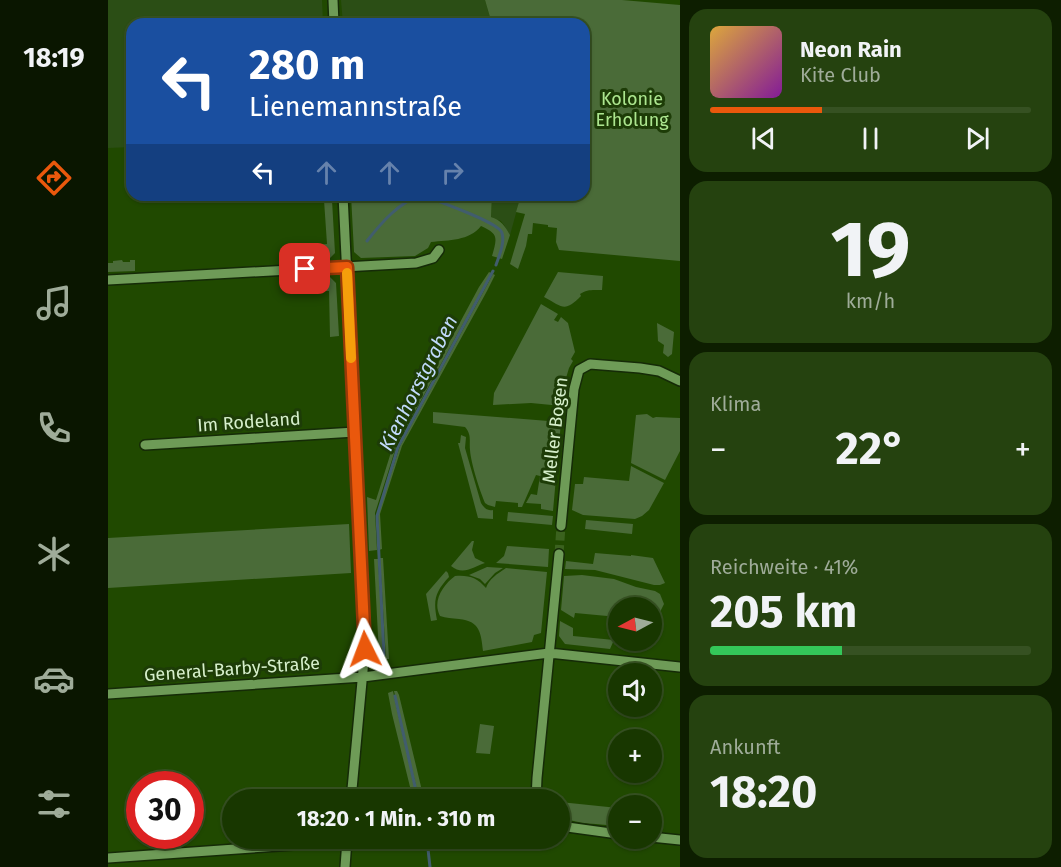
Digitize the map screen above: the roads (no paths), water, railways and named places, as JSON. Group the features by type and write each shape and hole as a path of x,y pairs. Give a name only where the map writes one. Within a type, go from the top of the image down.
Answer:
{"street":[{"path":"333,0 334,18"},
{"path":"343,201 365,649 352,789"},
{"path":"108,280 416,263 433,258 439,250"},
{"name":"Meller Bogen","path":"561,526 571,410 579,370 590,364 651,369 680,381"},
{"name":"Im Rodeland","path":"145,445 355,432"},
{"path":"536,789 559,554"},
{"name":"General-Barby-Straße","path":"108,694 363,677 549,653 680,667"},
{"path":"570,827 608,833"},
{"path":"662,838 680,840"},
{"path":"108,858 236,849"},
{"path":"345,867 346,849"}],"waterway":[{"path":"367,241 385,220 408,201"},
{"name":"Kienhorstgraben","path":"437,201 498,228 502,233 503,241 496,265"},
{"name":"Kienhorstgraben","path":"384,655 377,516 398,447 493,271"},
{"name":"Kienhorstgraben","path":"395,696 416,789"},
{"name":"Kienhorstgraben","path":"428,849 430,867"}],"tunnel":[{"path":"559,554 561,526"}],"park label":[{"name":"Kolonie Erholung","path":"632,109"}]}
